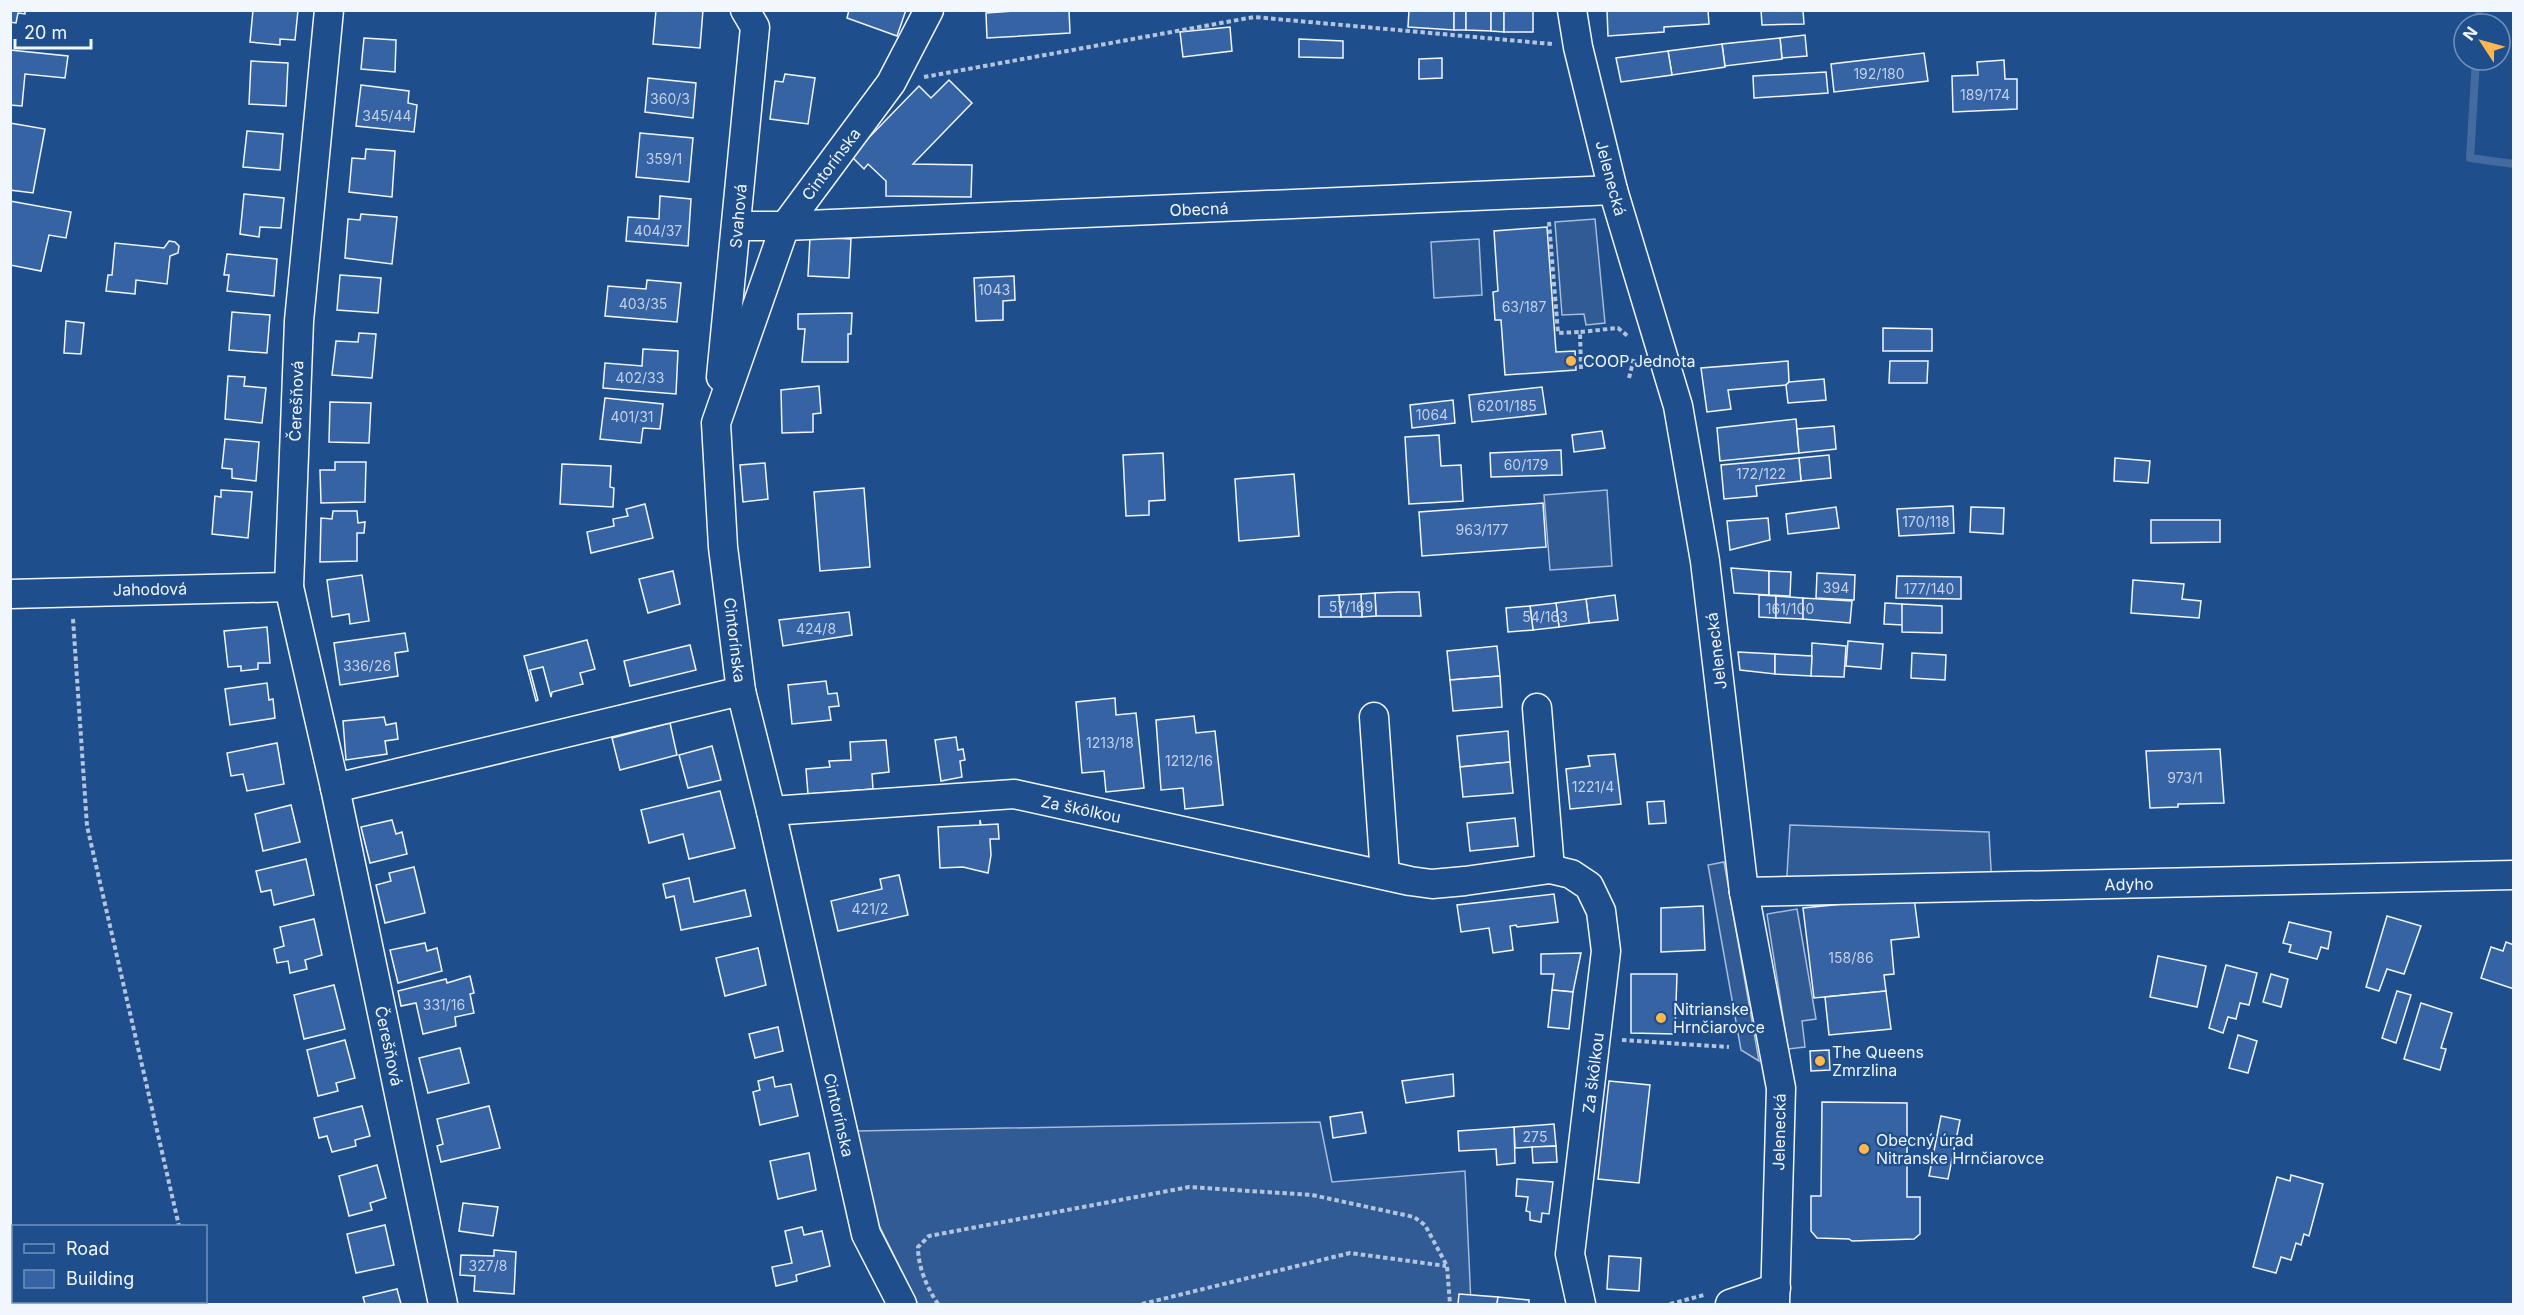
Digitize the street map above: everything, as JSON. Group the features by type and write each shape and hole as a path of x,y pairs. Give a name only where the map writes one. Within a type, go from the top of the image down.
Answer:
{"street":[{"name":"Čerešňová","path":"329,10 299,321 289,587 335,788 443,1305"},
{"name":"Svahová","path":"716,423 755,27 745,10"},
{"name":"Cintorínska","path":"902,1305 866,1234 771,811 741,691 723,547 716,423 785,226 891,83 929,10"},
{"name":"Jelenecká","path":"1572,10 1578,47 1613,190 1678,406 1705,561 1744,892 1781,1088 1776,1296"},
{"name":"Obecná","path":"737,226 785,226 1613,190"},
{"name":"Jahodová","path":"10,594 289,587"},
{"path":"335,788 741,691"},
{"path":"1537,708 1550,869"},
{"path":"1374,717 1385,875"},
{"name":"Za škôlkou","path":"771,811 1014,794 1432,884 1550,869 1571,874 1589,886 1601,911 1606,951 1598,1038 1570,1254 1581,1305"},
{"name":"Adyho","path":"1744,892 2514,875"},
{"path":"1730,1305 1776,1296"}],"path":[{"path":"891,83 1254,17 1578,47"},
{"path":"1550,222 1558,333 1618,328 1631,339"},
{"path":"1580,332 1581,369"},
{"path":"1629,378 1635,360 1633,350"},
{"path":"72,591 87,826 179,1225"},
{"path":"1598,1038 1729,1047"},
{"path":"938,1305 930,1293 918,1259 918,1247 928,1236 1189,1187 1312,1195 1414,1217 1425,1225 1447,1266 1450,1305"},
{"path":"1142,1305 1350,1253 1447,1266"}],"shaded area":[{"path":"1595,219 1605,323 1586,325 1584,314 1562,315 1555,222"},
{"path":"1479,239 1482,295 1434,298 1431,242"},
{"path":"1607,490 1612,566 1550,570 1544,495"},
{"path":"1790,825 1989,832 1992,887 1786,891"},
{"path":"1724,862 1759,1061 1741,1050 1708,865"},
{"path":"1797,909 1816,1019 1802,1021 1805,1047 1788,1049 1767,914"},
{"path":"1320,1122 1332,1182 1465,1171 1471,1304 918,1304 875,1217 857,1131"}],"building":[{"path":"10,10 25,10 25,14 18,13 16,23 10,22"},
{"path":"253,10 298,10 295,40 280,39 280,45 250,42"},
{"path":"656,10 703,10 700,48 653,44"},
{"path":"849,10 906,10 897,36 847,18"},
{"path":"1069,10 1070,33 987,38 986,13"},
{"path":"1409,10 1454,10 1454,30 1408,27"},
{"path":"1454,10 1466,10 1466,30 1454,30"},
{"path":"1466,10 1491,10 1491,31 1466,30"},
{"path":"1491,10 1504,10 1504,32 1491,31"},
{"path":"1504,10 1533,10 1533,32 1504,32"},
{"path":"1607,10 1708,10 1709,24 1664,27 1664,32 1608,36"},
{"path":"1761,10 1803,10 1804,24 1762,25"},
{"path":"1230,27 1232,51 1183,57 1180,32"},
{"path":"1805,35 1807,56 1782,58 1780,38"},
{"path":"364,38 396,40 395,72 361,69"},
{"path":"1780,38 1782,59 1725,66 1722,44"},
{"path":"1299,39 1343,41 1343,58 1299,57"},
{"path":"1722,44 1725,67 1672,75 1668,51"},
{"path":"10,50 68,56 65,78 25,74 22,106 10,105"},
{"path":"1668,51 1672,75 1621,82 1616,58"},
{"path":"1924,53 1928,81 1834,92 1831,64"},
{"path":"1442,58 1442,78 1419,79 1419,59"},
{"path":"2004,60 2005,79 2017,79 2017,109 1953,112 1952,76 1978,75 1977,62"},
{"path":"251,61 288,63 286,106 249,104"},
{"path":"1826,72 1828,93 1754,98 1753,76"},
{"path":"785,74 815,78 808,124 770,119 775,81 783,82"},
{"path":"648,78 696,83 693,118 645,112"},
{"path":"949,80 972,103 913,164 972,165 971,197 886,196 886,181 868,164 864,169 851,156 919,86 931,98"},
{"path":"361,85 409,91 408,103 417,105 414,132 356,126"},
{"path":"10,123 45,129 33,193 10,190"},
{"path":"247,131 283,134 280,170 243,167"},
{"path":"640,133 693,138 689,182 636,177"},
{"path":"366,149 395,151 392,197 349,192 352,158 365,159"},
{"path":"244,194 284,198 281,228 260,227 259,237 240,234"},
{"path":"660,196 691,199 688,246 626,241 628,217 659,219"},
{"path":"10,201 71,212 66,238 49,235 41,271 10,265"},
{"path":"361,214 397,217 392,264 345,258 348,219 360,220"},
{"path":"1547,227 1556,352 1575,351 1576,370 1505,375 1501,320 1495,320 1493,292 1498,291 1494,231"},
{"path":"810,237 851,239 849,278 808,276"},
{"path":"169,241 179,246 178,253 170,256 167,284 136,280 135,294 106,291 108,275 112,275 115,243 164,248"},
{"path":"227,254 277,259 274,296 227,291 229,275 224,275"},
{"path":"340,275 381,278 378,313 337,310"},
{"path":"1014,276 1015,300 1003,301 1003,320 976,321 974,278"},
{"path":"647,280 681,283 677,322 605,316 608,286 646,289"},
{"path":"232,312 270,315 267,353 229,350"},
{"path":"852,313 851,334 848,334 848,362 802,362 805,329 798,329 798,314"},
{"path":"66,321 84,323 81,354 64,353"},
{"path":"1883,328 1932,329 1932,351 1883,351"},
{"path":"359,333 376,334 372,378 332,375 336,341 358,342"},
{"path":"643,349 678,351 676,394 603,388 605,363 642,366"},
{"path":"1788,361 1789,382 1786,385 1728,390 1731,409 1707,412 1701,368"},
{"path":"1890,361 1928,361 1927,383 1889,383"},
{"path":"228,376 245,377 244,386 266,388 262,423 225,419"},
{"path":"1824,379 1826,400 1788,403 1786,385 1789,382"},
{"path":"819,386 821,413 813,414 813,432 782,433 781,390"},
{"path":"1542,387 1546,414 1472,422 1469,395"},
{"path":"605,398 663,404 660,429 643,428 641,443 600,439"},
{"path":"1453,400 1455,423 1412,428 1410,405"},
{"path":"330,402 371,403 369,443 329,442"},
{"path":"1796,419 1799,453 1720,461 1717,428"},
{"path":"1834,426 1836,449 1799,453 1797,429"},
{"path":"1602,431 1605,448 1574,452 1572,435"},
{"path":"1439,435 1441,466 1461,465 1463,501 1409,504 1405,437"},
{"path":"225,439 259,442 256,481 232,478 232,469 222,468"},
{"path":"1561,450 1562,475 1491,477 1490,453"},
{"path":"1163,453 1165,500 1149,501 1149,515 1126,516 1123,455"},
{"path":"1829,455 1831,478 1801,481 1799,458"},
{"path":"1799,458 1801,481 1756,486 1757,496 1724,499 1721,465"},
{"path":"2115,458 2150,461 2148,483 2114,481"},
{"path":"335,462 366,462 365,502 321,503 320,470 335,470"},
{"path":"765,463 768,499 743,502 740,465"},
{"path":"562,464 611,466 610,487 614,488 613,507 560,504"},
{"path":"1294,474 1299,536 1239,541 1235,479"},
{"path":"864,488 870,567 820,571 814,492"},
{"path":"221,490 252,492 248,538 212,534 215,496 221,497"},
{"path":"1543,503 1546,547 1422,556 1419,512"},
{"path":"645,504 653,538 591,553 587,532 614,526 613,519 628,516 626,509"},
{"path":"1953,506 1954,533 1899,536 1897,509"},
{"path":"1836,507 1839,528 1788,534 1786,514"},
{"path":"1971,507 2004,508 2003,534 1970,532"},
{"path":"333,511 357,511 358,523 365,522 364,533 357,533 357,561 320,562 321,518 332,519"},
{"path":"1768,518 1770,540 1730,550 1727,521"},
{"path":"2151,520 2220,520 2220,542 2151,543"},
{"path":"1731,568 1769,571 1769,595 1734,593"},
{"path":"673,571 680,604 648,613 639,579"},
{"path":"1769,571 1791,572 1790,596 1769,595"},
{"path":"1817,573 1855,575 1854,600 1816,598"},
{"path":"362,575 369,621 350,624 349,614 332,617 327,580"},
{"path":"1897,576 1961,577 1961,599 1896,598"},
{"path":"2133,580 2184,584 2182,599 2201,601 2199,618 2131,613"},
{"path":"1419,592 1421,616 1376,616 1375,593"},
{"path":"1375,593 1376,616 1362,617 1361,594"},
{"path":"1361,594 1362,617 1341,617 1339,595"},
{"path":"1339,595 1341,617 1319,617 1319,596"},
{"path":"1615,595 1618,620 1589,623 1586,599"},
{"path":"1759,595 1776,596 1776,618 1759,617"},
{"path":"1776,596 1803,598 1803,619 1776,618"},
{"path":"1803,598 1852,601 1850,623 1803,619"},
{"path":"1586,599 1589,623 1559,627 1556,603"},
{"path":"1556,603 1559,627 1533,630 1530,606"},
{"path":"1885,603 1902,604 1903,625 1884,624"},
{"path":"1902,604 1942,606 1942,633 1902,632"},
{"path":"1530,606 1533,630 1508,632 1506,608"},
{"path":"849,612 852,635 783,646 779,620"},
{"path":"267,627 270,663 258,663 258,669 241,671 241,666 228,667 224,631"},
{"path":"405,633 408,651 395,653 398,676 340,685 334,643"},
{"path":"587,640 595,669 580,673 583,684 552,692 551,697 543,667 530,670 538,700 536,701 524,656"},
{"path":"1848,641 1883,644 1881,669 1846,666"},
{"path":"1812,643 1846,646 1844,677 1811,676"},
{"path":"690,645 696,670 630,686 624,661"},
{"path":"1497,646 1500,676 1450,680 1447,651"},
{"path":"1738,652 1775,654 1775,674 1740,670"},
{"path":"1912,653 1946,655 1945,680 1911,678"},
{"path":"1775,654 1812,656 1811,676 1775,674"},
{"path":"1500,676 1502,707 1453,711 1450,680"},
{"path":"826,681 828,694 837,693 839,706 829,707 831,720 792,724 788,685"},
{"path":"267,683 269,700 273,699 275,718 230,725 225,689"},
{"path":"1115,698 1116,715 1136,713 1144,788 1106,792 1104,771 1082,773 1076,702"},
{"path":"1194,716 1196,733 1215,731 1223,805 1185,809 1183,788 1161,790 1156,720"},
{"path":"384,717 386,725 396,723 398,739 385,741 387,754 346,760 343,721"},
{"path":"670,723 677,755 620,770 612,738"},
{"path":"1508,731 1510,762 1460,767 1457,736"},
{"path":"956,737 958,750 963,749 965,760 960,761 962,777 941,781 935,740"},
{"path":"886,740 889,772 872,774 873,789 808,794 806,769 830,767 829,761 851,760 850,742"},
{"path":"277,743 284,784 247,791 243,774 231,776 227,753"},
{"path":"712,746 721,780 688,788 679,755"},
{"path":"2220,749 2224,803 2178,804 2178,807 2150,808 2146,751"},
{"path":"1615,754 1621,804 1570,809 1566,769 1590,766 1588,756"},
{"path":"1510,762 1513,793 1463,797 1460,767"},
{"path":"720,791 735,848 689,859 683,834 649,843 641,810"},
{"path":"1664,801 1666,823 1649,824 1647,802"},
{"path":"291,805 300,842 263,851 255,814"},
{"path":"1515,818 1518,846 1470,851 1467,823"},
{"path":"392,820 396,834 402,832 407,854 370,863 361,827"},
{"path":"980,820 981,825 998,824 999,839 990,839 991,855 988,873 963,867 940,868 938,827 980,825"},
{"path":"306,859 314,895 274,905 271,890 261,892 256,871"},
{"path":"414,867 425,913 385,923 376,885 391,881 389,873"},
{"path":"899,875 908,915 838,931 831,901 882,889 880,879"},
{"path":"689,878 694,902 745,890 751,916 681,930 674,896 666,898 663,884"},
{"path":"1554,894 1558,922 1510,926 1513,950 1493,953 1489,928 1461,932 1457,905"},
{"path":"1914,897 1919,937 1891,940 1894,974 1884,975 1886,991 1814,998 1803,908"},
{"path":"1703,906 1705,950 1661,952 1661,908"},
{"path":"2387,916 2421,926 2404,974 2387,969 2379,991 2366,987"},
{"path":"314,919 322,955 305,960 307,969 290,973 288,961 277,963 274,949 284,946 280,927"},
{"path":"2289,922 2331,932 2328,949 2321,947 2317,959 2289,952 2291,945 2283,943"},
{"path":"2506,942 2514,945 2514,989 2481,978 2491,947 2503,951"},
{"path":"425,943 427,951 437,948 442,971 398,983 390,950"},
{"path":"758,948 766,985 725,996 716,958"},
{"path":"1581,953 1573,992 1552,990 1554,974 1541,974 1541,954"},
{"path":"2158,956 2206,966 2197,1007 2150,997"},
{"path":"2226,965 2257,973 2249,1005 2240,1003 2236,1019 2228,1017 2223,1033 2209,1028"},
{"path":"1631,974 1677,974 1675,1034 1631,1033"},
{"path":"2271,974 2288,979 2281,1007 2263,1002"},
{"path":"470,976 474,993 470,994 474,1013 455,1017 456,1026 423,1034 416,1003 401,1006 398,991 446,979 447,983"},
{"path":"334,985 345,1029 304,1039 294,995"},
{"path":"1552,990 1573,992 1569,1029 1548,1027"},
{"path":"1886,991 1891,1029 1829,1035 1825,997"},
{"path":"2397,991 2411,995 2396,1043 2382,1038"},
{"path":"2421,1003 2452,1013 2441,1048 2446,1049 2440,1070 2404,1059"},
{"path":"778,1027 783,1051 755,1058 749,1034"},
{"path":"2238,1035 2257,1041 2248,1073 2229,1068"},
{"path":"345,1040 355,1078 336,1083 338,1091 318,1096 307,1050"},
{"path":"460,1048 469,1083 428,1093 419,1058"},
{"name":"The Queens Zmrzlina","path":"1829,1050 1830,1070 1811,1071 1810,1051"},
{"path":"1453,1074 1454,1096 1406,1103 1402,1081"},
{"path":"773,1077 775,1087 791,1084 798,1116 760,1125 753,1092 760,1090 758,1081"},
{"path":"1609,1081 1650,1085 1639,1183 1598,1179"},
{"name":"Obecný úrad Nitranske Hrnčiarovce","path":"1822,1102 1907,1103 1907,1197 1920,1197 1920,1234 1914,1239 1852,1241 1817,1238 1811,1231 1811,1196 1821,1196"},
{"path":"362,1106 370,1136 355,1140 356,1146 332,1152 327,1136 319,1138 314,1118"},
{"path":"489,1106 500,1148 441,1162 437,1146 443,1144 437,1119"},
{"path":"1362,1112 1366,1133 1333,1138 1330,1117"},
{"path":"1941,1116 1960,1120 1948,1179 1929,1176"},
{"path":"1554,1124 1556,1146 1515,1148 1514,1127"},
{"path":"1514,1127 1515,1163 1497,1165 1496,1149 1459,1151 1458,1131"},
{"path":"1556,1146 1557,1162 1533,1163 1532,1147"},
{"path":"809,1153 816,1190 778,1199 770,1161"},
{"path":"377,1165 386,1198 370,1203 372,1210 349,1216 339,1176"},
{"path":"2291,1175 2323,1184 2309,1236 2304,1234 2301,1245 2296,1243 2291,1260 2281,1257 2276,1273 2253,1267 2277,1177 2290,1181"},
{"path":"1517,1179 1553,1182 1549,1214 1542,1213 1541,1222 1530,1220 1530,1212 1526,1211 1528,1197 1516,1196"},
{"path":"463,1203 498,1207 493,1236 459,1231"},
{"path":"385,1225 394,1265 356,1273 347,1234"},
{"path":"802,1227 804,1235 822,1231 830,1266 796,1275 797,1281 776,1286 772,1267 792,1263 785,1231"},
{"path":"494,1250 516,1252 514,1294 474,1291 475,1276 460,1275 461,1255 494,1256"},
{"path":"1609,1256 1641,1258 1639,1291 1607,1289"},
{"path":"397,1289 401,1304 365,1304 363,1297"},
{"path":"1459,1294 1498,1297 1497,1304 1458,1304"},
{"path":"1498,1297 1529,1300 1529,1304 1497,1304"}],"waterway":[{"path":"2475,72 2470,158 2514,164"}],"place":[{"name":"COOP Jednota","path":"1571,361"},
{"name":"Nitrianske Hrnčiarovce","path":"1661,1018"},
{"name":"The Queens Zmrzlina","path":"1820,1061"},
{"name":"Obecný úrad Nitranske Hrnčiarovce","path":"1864,1149"}]}
